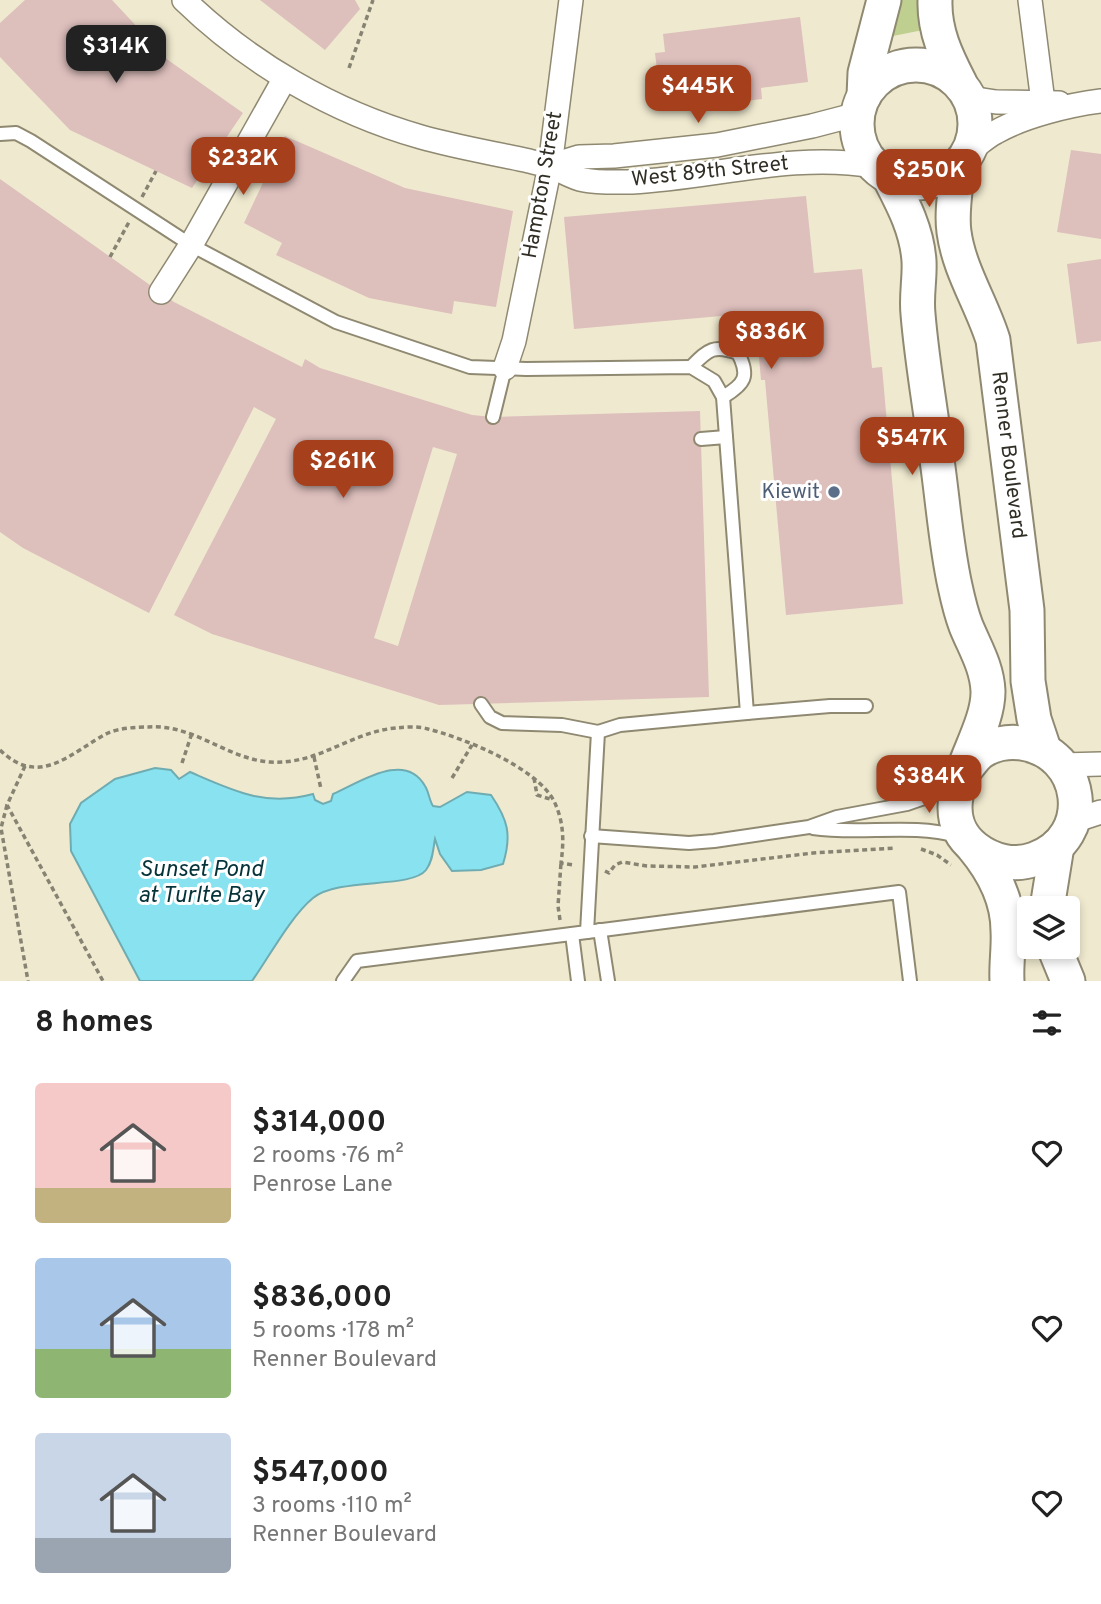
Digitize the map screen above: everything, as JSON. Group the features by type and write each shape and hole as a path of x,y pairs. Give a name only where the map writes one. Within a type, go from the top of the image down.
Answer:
{"main road":[{"path":"884,0 865,73 857,132 863,150 881,171 909,216 916,240 919,263 918,312 952,574 958,603 981,656 987,682 987,703 981,729 960,779 954,802 965,851 990,868 1005,906 1008,929 1007,981"},
{"path":"881,171 907,183 926,183 943,177 964,159 975,134 975,116 942,46 936,26 935,0"},
{"path":"861,105 875,81 891,71 909,65 928,66 945,72 965,91"},
{"name":"Renner Boulevard","path":"964,159 953,230 961,262 993,340 1027,610 1028,681 1034,719 1053,757"},
{"path":"960,779 981,752 999,744 1023,743 1053,757 1071,779 1075,793 1077,826 1051,896"},
{"path":"965,851 1010,863 1028,862 1044,856 1077,826"},
{"path":"1059,959 1068,981"}],"street":[{"name":"West 89th Street","path":"184,0 230,40 285,78 365,116 421,137 550,166 583,180 631,182 723,173 772,163 837,161 881,171"},
{"name":"Hampton Street","path":"505,368 514,341 550,166 571,0"},
{"path":"1030,0 1043,102"},
{"path":"161,292 191,245 285,78"},
{"path":"965,91 1006,102 1092,102"},
{"path":"964,159 995,132 1019,122 1092,102"},
{"name":"West 89th Street","path":"550,166 579,156 614,156 717,145 812,126 861,105"},
{"path":"1053,757 1101,764"}],"lane":[{"path":"0,134 16,133 31,141 191,245 336,323 470,366 691,367 714,381 723,397 747,713"},
{"path":"691,367 708,351 723,348 737,353 744,365 745,378 736,390 723,397"},
{"path":"493,417 505,368"},
{"path":"701,439 726,437"},
{"path":"481,704 489,717 502,723 562,725 598,732 620,725 830,706 866,706"},
{"path":"587,932 598,732"},
{"path":"591,836 690,843 809,827 838,817 906,804 960,779"},
{"path":"809,827 840,832 909,828 936,830 965,851"},
{"path":"343,981 357,961 899,892 911,981"},
{"path":"600,930 608,981"},
{"path":"572,934 578,981"}],"path":[{"path":"349,68 373,0"},
{"path":"0,750 25,766 52,766 110,732 151,726 192,733 240,756 267,762 293,762 314,757 363,735 396,728 426,728 472,745 516,766 534,778 553,800 562,826 558,906 561,924"},
{"path":"182,763 192,733"},
{"path":"452,778 472,745"},
{"path":"314,757 321,789"},
{"path":"25,766 7,805 1,828 28,981"},
{"path":"534,778 537,795 553,800"},
{"path":"7,805 103,981"},
{"path":"911,846 937,855 965,851"},
{"path":"599,870 610,873 615,865 622,862 647,866 695,867 813,853 899,848"},
{"path":"561,863 576,865"}],"green space":[{"path":"896,0 922,0 923,30 888,37"}],"water":[{"name":"Sunset Pond at Turlte Bay","path":"155,768 171,770 179,779 190,772 236,791 265,798 296,798 313,794 315,800 323,804 331,801 333,794 368,777 381,772 406,771 416,776 425,786 433,806 440,807 467,792 491,795 505,820 508,836 506,854 503,864 481,870 452,871 440,854 435,839 430,863 418,876 340,887 313,898 289,926 252,981 140,981 71,851 70,824 81,803 115,779"}],"building":[{"path":"25,0 112,0 168,60 243,113 192,188 70,130 0,57 0,23"},
{"path":"260,0 355,0 360,9 325,50"},
{"path":"800,17 808,82 761,88 762,99 722,104 721,94 672,101 669,77 658,78 655,53 665,52 663,34"},
{"path":"285,136 405,188 513,211 496,307 454,301 452,314 369,298 276,255 282,243 244,223"},
{"path":"1071,150 1101,154 1101,239 1057,232"},
{"path":"0,179 174,302 302,367 305,359 320,368 472,415 493,417 700,411 709,697 439,705 212,634 174,615 276,419 254,407 149,613 23,548 0,532","holes":["433,447 457,454 398,646 374,638"]},
{"name":"Kiewit","path":"806,196 814,273 862,269 872,368 882,367 903,604 786,615 765,380 761,380 755,313 574,329 564,217"},
{"path":"1101,259 1101,341 1077,344 1067,264"}],"place":[{"name":"Kiewit","path":"834,492"}]}
